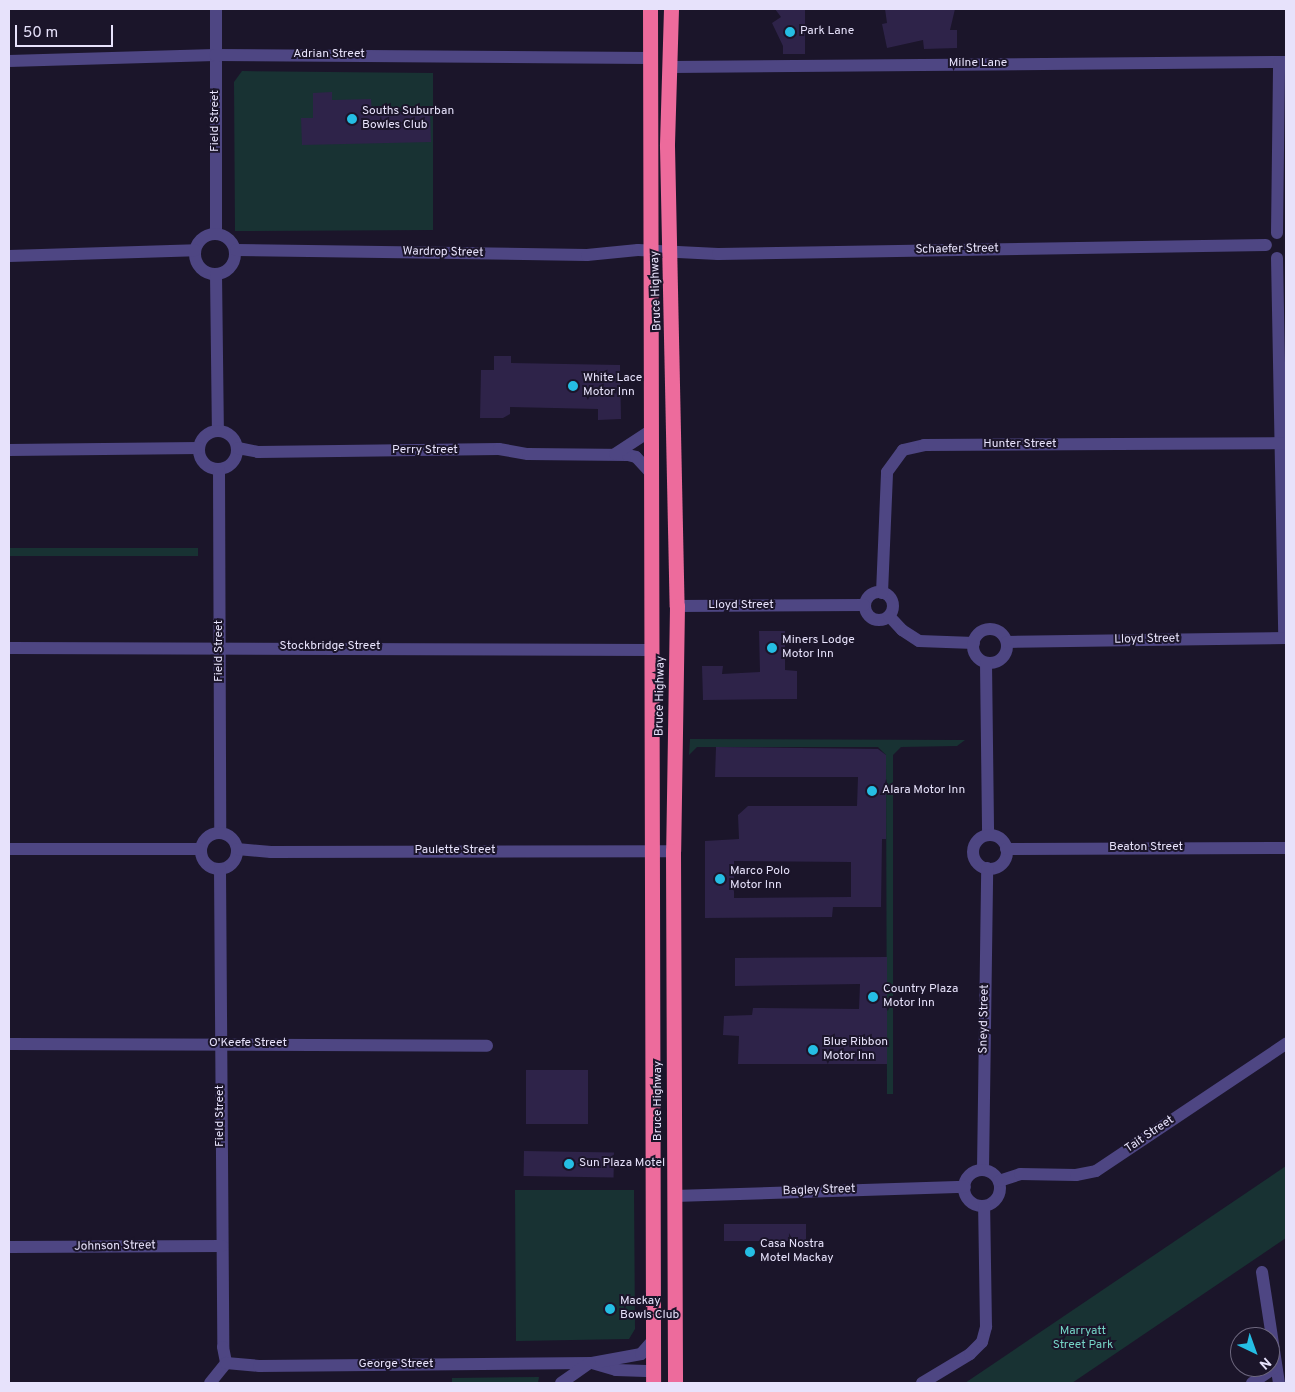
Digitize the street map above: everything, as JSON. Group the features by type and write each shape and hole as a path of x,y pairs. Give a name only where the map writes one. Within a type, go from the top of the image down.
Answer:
{"highway":[{"name":"Bruce Highway","path":"650,9 649,252 653,1377"},
{"name":"Bruce Highway","path":"671,9 667,146 671,253 677,606 673,851 675,1383"},
{"path":"653,1377 665,1353 665,1249 674,1202"}],"street":[{"name":"Field Street","path":"216,9 216,233"},
{"name":"Adrian Street","path":"9,61 215,55 649,58"},
{"name":"Milne Lane","path":"670,67 1283,62"},
{"path":"1283,62 1281,234 1269,237 1266,246 1270,254 1282,257 1285,638"},
{"path":"216,233 230,239 236,250 229,269 216,274 200,267 195,250 202,238 216,233"},
{"name":"Schaefer Street","path":"649,252 1266,246"},
{"path":"9,256 195,250"},
{"name":"Wardrop Street","path":"236,250 587,255 649,252"},
{"path":"216,274 218,431"},
{"path":"218,431 232,437 238,448 231,465 219,470 203,463 199,448 205,436 218,431"},
{"path":"613,455 650,431"},
{"name":"Hunter Street","path":"882,592 887,472 903,450 924,445 1283,443"},
{"path":"9,450 199,448"},
{"name":"Perry Street","path":"238,448 258,452 500,449 528,454 613,455 636,457 650,472"},
{"name":"Field Street","path":"219,470 220,832"},
{"path":"882,592 892,602 889,616 881,621 871,618 864,605 872,594 882,592"},
{"name":"Lloyd Street","path":"677,606 864,605"},
{"path":"889,616 902,630 919,641 974,643"},
{"path":"990,629 1001,633 1007,642 1004,657 998,662 986,663 975,653 974,643 981,632 990,629"},
{"name":"Lloyd Street","path":"1007,642 1285,638"},
{"name":"Stockbridge Street","path":"9,648 220,647 651,650"},
{"path":"986,663 988,835"},
{"path":"220,832 232,838 237,849 232,864 220,869 204,863 200,849 207,837 220,832"},
{"path":"988,835 1000,839 1006,848 1003,862 987,868 976,862 973,851 978,840 988,835"},
{"name":"Beaton Street","path":"1006,848 1286,848"},
{"path":"9,849 200,849"},
{"name":"Paulette Street","path":"237,849 271,852 673,851"},
{"name":"Sneyd Street","path":"983,1170 987,868"},
{"name":"Field Street","path":"220,869 223,1347 226,1363"},
{"name":"O'Keefe Street","path":"9,1044 221,1043 487,1046"},
{"name":"Tait Street","path":"999,1181 1020,1174 1076,1175 1096,1171 1286,1044"},
{"path":"983,1170 990,1172 999,1181 999,1195 984,1206 969,1200 965,1187 971,1174 983,1170"},
{"name":"Bagley Street","path":"674,1202 965,1187"},
{"path":"922,1383 970,1354 982,1342 986,1327 984,1206"},
{"name":"Johnson Street","path":"9,1247 222,1246"},
{"path":"1262,1272 1270,1327"},
{"name":"George Street","path":"226,1363 259,1366 591,1363 640,1354 653,1340"},
{"path":"210,1383 226,1363"},
{"path":"561,1383 591,1363"},
{"name":"George Street","path":"591,1363 653,1377"}],"green space":[{"path":"242,71 433,73 433,230 235,231 234,82"},
{"path":"9,548 198,548 198,556 9,556"},
{"path":"690,739 965,740 957,746 901,747 893,755 893,1094 887,1094 886,755 878,747 697,747 689,755"},
{"name":"Marryatt Street Park","path":"1286,1166 1286,1238 1072,1383 965,1383"},
{"name":"Mackay Bowls Club","path":"515,1190 634,1190 635,1329 629,1339 516,1341"},
{"path":"539,1377 538,1383 452,1383 452,1378"}],"building":[{"name":"Park Lane","path":"775,9 805,9 805,54 783,54 783,46 772,23 781,17"},
{"path":"885,9 955,9 950,30 957,30 957,48 924,49 923,40 887,48 882,24 887,23"},
{"path":"332,92 332,100 371,99 372,112 430,111 431,142 302,145 301,118 313,118 313,93"},
{"name":"White Lace Motor Inn","path":"494,356 511,356 511,363 620,365 621,419 598,420 598,409 510,407 510,414 503,418 480,418 481,370 494,370"},
{"name":"Miners Lodge Motor Inn","path":"759,631 785,631 785,670 797,671 797,699 703,700 702,666 723,666 722,674 760,672"},
{"path":"716,747 878,749 886,755 886,839 882,839 881,907 833,907 832,917 705,918 705,841 739,839 738,815 748,806 857,806 858,777 715,777","holes":["734,861 851,862 851,897 734,898"]},
{"name":"Country Plaza Motor Inn","path":"887,957 887,1064 738,1064 739,1036 723,1035 724,1016 752,1015 753,1008 859,1009 860,984 735,986 735,958"},
{"path":"526,1070 588,1070 588,1124 526,1124"},
{"name":"Sun Plaza Motel","path":"524,1151 614,1153 614,1178 524,1176"},
{"path":"724,1224 806,1224 806,1241 724,1241"}],"place":[{"name":"Park Lane","path":"790,32"},
{"name":"Souths Suburban Bowles Club","path":"352,119"},
{"name":"White Lace Motor Inn","path":"573,386"},
{"name":"Miners Lodge Motor Inn","path":"772,648"},
{"name":"Alara Motor Inn","path":"872,791"},
{"name":"Marco Polo Motor Inn","path":"720,879"},
{"name":"Country Plaza Motor Inn","path":"873,997"},
{"name":"Blue Ribbon Motor Inn","path":"813,1050"},
{"name":"Sun Plaza Motel","path":"569,1164"},
{"name":"Casa Nostra Motel Mackay","path":"750,1252"},
{"name":"Mackay Bowls Club","path":"610,1309"}]}
